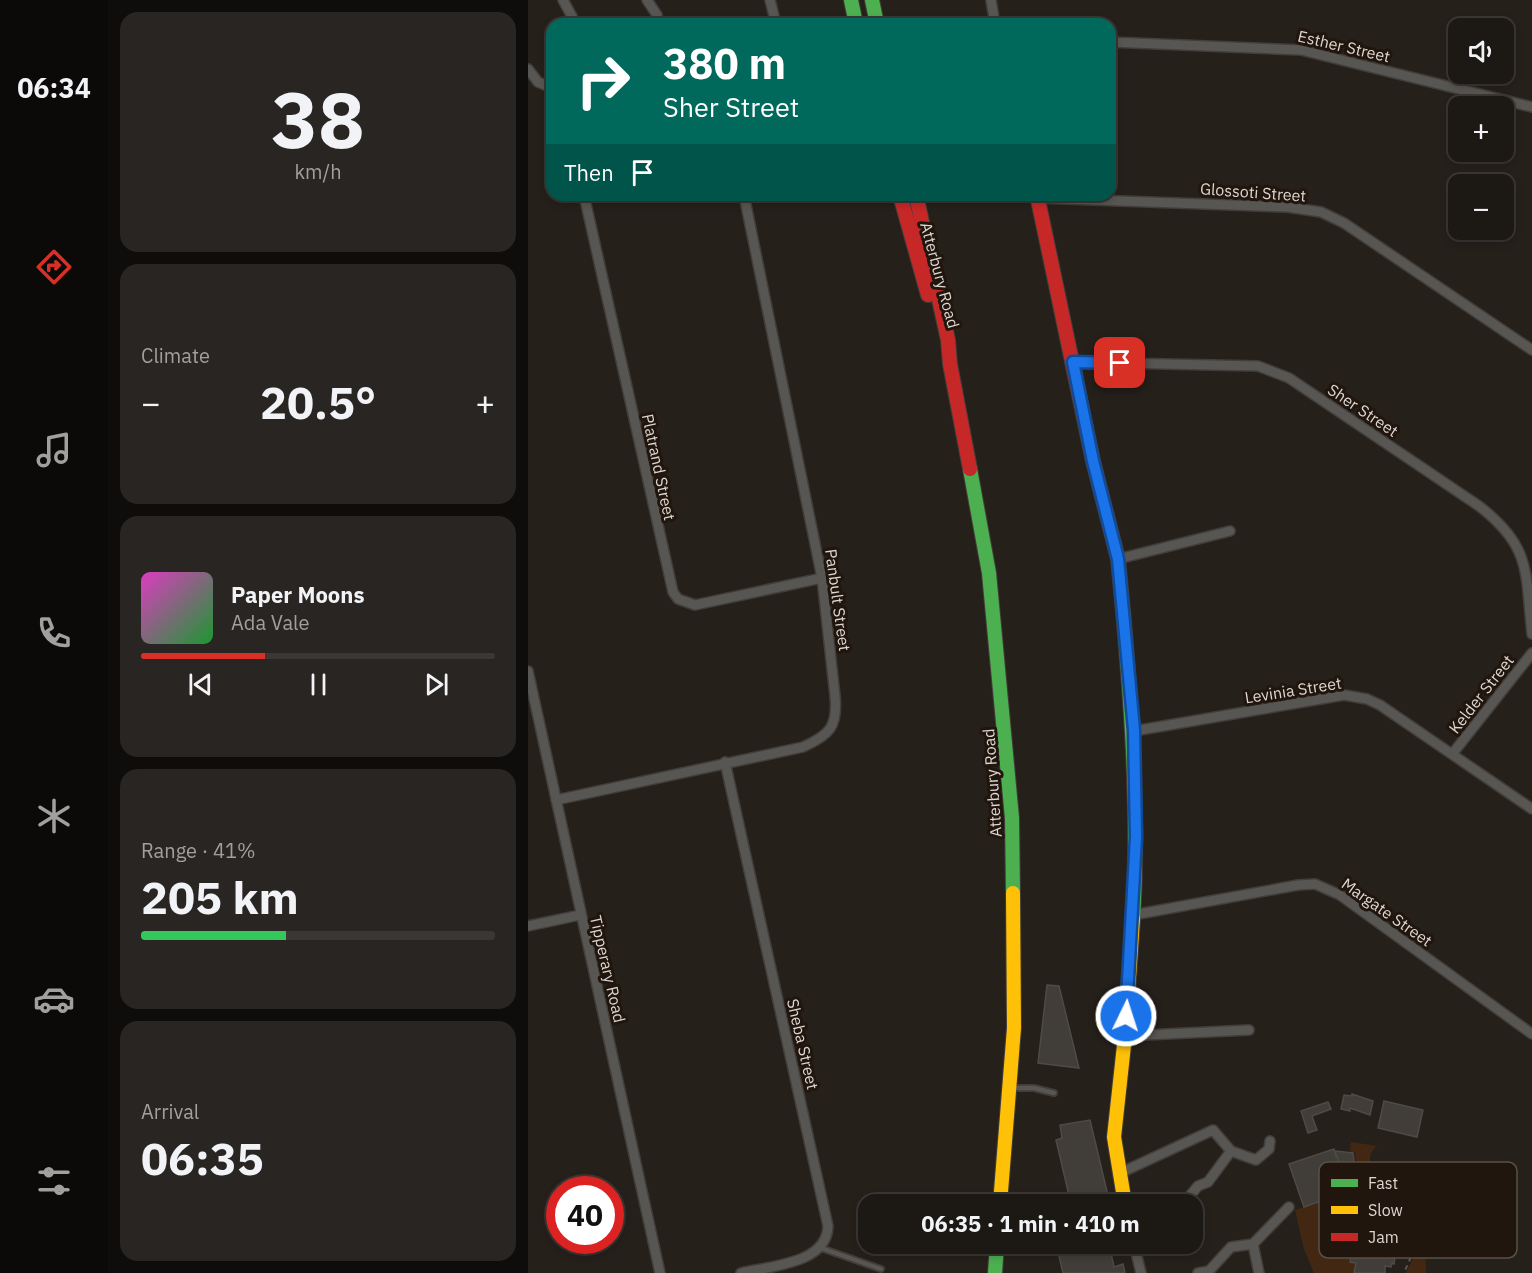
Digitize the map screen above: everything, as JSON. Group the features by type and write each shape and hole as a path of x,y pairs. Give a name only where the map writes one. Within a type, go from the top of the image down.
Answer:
{"main road":[{"path":"851,0 855,18"},
{"path":"872,0 876,18"},
{"name":"Atterbury Road","path":"902,201 940,340 950,363"},
{"name":"Atterbury Road","path":"917,201 948,340 950,363 988,573 1012,818 1014,1018 1001,1194"},
{"path":"1039,201 1093,461 1118,559 1134,730 1136,837 1133,915 1125,1036 1114,1137 1123,1194"},
{"path":"995,1273 996,1254"}],"street":[{"path":"562,0 572,18"},
{"path":"647,0 657,18"},
{"path":"770,0 774,18"},
{"path":"991,0 994,18"},
{"name":"Esther Street","path":"1116,42 1301,50 1532,107"},
{"path":"528,69 538,82 546,85"},
{"name":"Glossoti Street","path":"1116,200 1287,207 1321,212 1344,223 1532,350"},
{"name":"Platrand Street","path":"585,201 673,592 678,599 695,605 822,578"},
{"name":"Panbult Street","path":"556,800 803,747 822,739 833,724 836,703 822,578 745,201"},
{"name":"Sher Street","path":"1073,362 1258,366 1274,370 1289,378 1479,506 1506,529 1522,553 1532,634"},
{"path":"1118,559 1230,531"},
{"name":"Kelder Street","path":"1453,753 1532,653"},
{"name":"Tipperary Road","path":"528,671 660,1273"},
{"name":"Levinia Street","path":"1134,730 1344,695 1367,699 1380,705 1453,753 1532,809"},
{"name":"Sheba Street","path":"725,762 828,1226 828,1234 821,1248"},
{"name":"Margate Street","path":"1133,915 1290,886 1315,884 1340,895 1532,1034"},
{"path":"528,926 580,915"},
{"path":"1125,1036 1249,1030"},
{"path":"1118,1174 1213,1130 1231,1151 1256,1160 1269,1149 1270,1141"},
{"path":"1192,1194 1198,1186 1208,1182 1231,1151"},
{"path":"1198,1273 1209,1271 1231,1247 1253,1244 1289,1207"},
{"path":"1253,1244 1259,1273"},
{"path":"741,1273 804,1258 821,1248"},
{"path":"1136,1254 1141,1273"}],"lane":[{"path":"1010,1089 1034,1088 1054,1093"},
{"path":"821,1248 881,1269"}],"path":[{"path":"1404,1273 1410,1258"}],"shaded area":[{"path":"1351,1142 1377,1146 1370,1156 1371,1162 1356,1162 1355,1152 1350,1151"},
{"path":"1319,1202 1319,1258 1350,1258 1350,1262 1356,1263 1354,1273 1314,1273 1304,1249 1295,1210"},
{"path":"1413,1258 1425,1258 1426,1273 1406,1273"}],"building":[{"path":"1047,985 1059,986 1079,1068 1038,1063"},
{"path":"1352,1094 1373,1101 1370,1115 1350,1108 1350,1111 1341,1109 1344,1095 1352,1096"},
{"path":"1384,1101 1423,1110 1417,1137 1378,1128"},
{"path":"1328,1102 1331,1109 1312,1116 1317,1130 1308,1133 1301,1111"},
{"path":"1090,1120 1108,1194 1069,1194 1056,1140 1062,1138 1060,1125"},
{"path":"1334,1149 1340,1162 1319,1162 1319,1202 1304,1207 1289,1164"},
{"path":"1335,1151 1353,1153 1354,1162 1339,1162"},
{"path":"1058,1254 1111,1254 1114,1267 1123,1264 1125,1273 1063,1273"},
{"path":"1350,1258 1395,1258 1391,1267 1385,1266 1385,1273 1354,1273 1356,1263 1350,1262"}],"traffic: fast":[{"path":"851,0 855,18"},
{"path":"872,0 876,18"},
{"path":"970,469 989,573 1012,818 1013,893"},
{"path":"1123,611 1134,765 1133,919"},
{"path":"995,1273 996,1254"}],"traffic: slow":[{"path":"1001,1194 1014,1028 1013,893"},
{"path":"1123,1194 1114,1137 1125,1036 1133,919"}],"traffic: jam":[{"path":"902,201 928,295"},
{"path":"917,201 948,340 950,364 970,469"},
{"path":"1038,201 1093,461 1118,559 1123,611"}],"route":[{"path":"1120,363 1073,362 1093,461 1118,559 1134,730 1136,837 1126,1016"}]}
